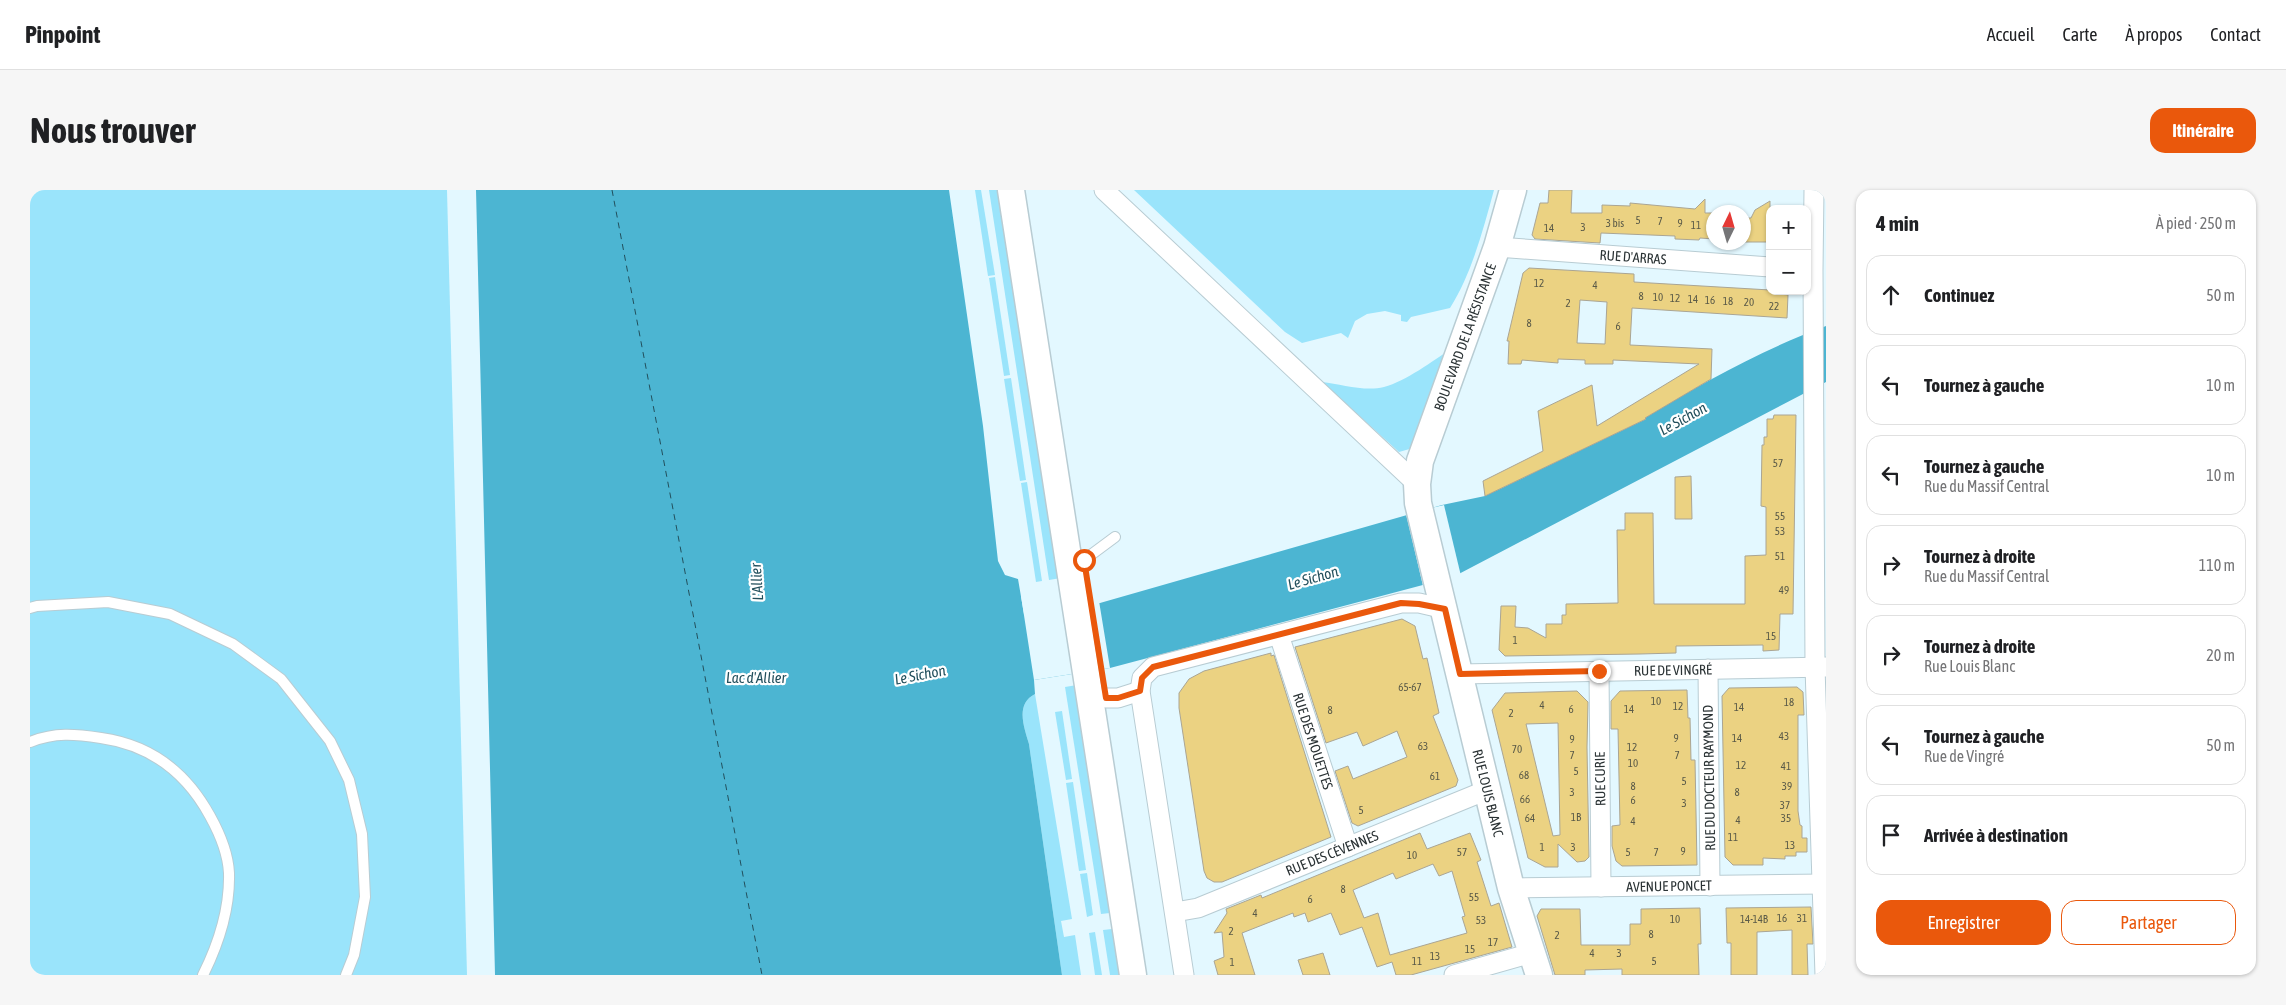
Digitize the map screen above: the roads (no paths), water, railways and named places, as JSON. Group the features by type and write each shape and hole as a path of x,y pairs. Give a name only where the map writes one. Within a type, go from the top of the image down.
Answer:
{"main road":[{"path":"1011,190 1081,574"},
{"path":"1027,190 1081,574 1148,975"},
{"name":"BOULEVARD DE LA RÉSISTANCE","path":"1418,493 1420,462 1497,247 1512,190"},
{"name":"RUE LOUIS BLANC","path":"1418,493 1512,888 1535,964"},
{"path":"1098,683 1133,975"}],"street":[{"path":"1104,190 1418,493"},
{"path":"1811,250 1814,190"},
{"name":"RUE D'ARRAS","path":"1497,247 1766,267"},
{"path":"1811,284 1821,667 1825,975"},
{"path":"1184,975 1140,691 1142,678 1153,667 1401,603 1445,609"},
{"name":"RUE DES MOUETTES","path":"1279,635 1348,847"},
{"name":"RUE DE VINGRÉ","path":"1460,674 1821,667"},
{"name":"RUE DU DOCTEUR RAYMOND","path":"1708,669 1710,886"},
{"name":"RUE CURIE","path":"1599,671 1601,887"},
{"path":"1098,683 1118,698 1140,691"},
{"name":"RUE DES CÉVENNES","path":"1174,912 1198,908 1488,790"},
{"name":"AVENUE PONCET","path":"1512,888 1825,884"},
{"path":"1454,975 1535,964"}],"lane":[{"path":"1081,574 1115,537"},
{"path":"30,608 108,602 170,614 233,644 281,679 330,741 348,780 362,834 365,897 354,955 346,975"},
{"path":"30,742 66,733 120,740 154,754 186,779 202,801 221,836 228,871 225,917 213,954 203,975"}],"water":[{"name":"Lac d'Allier","path":"476,190 949,190 983,426 998,561 1005,575 1018,579 1024,614 1100,603 1442,505 1485,496 1646,419 1733,367 1779,345 1826,326 1826,382 1453,577 1110,668 1034,680 1035,694 1025,704 1023,723 1029,744 1062,975 495,975"}],"water label":[{"name":"Le Sichon","path":"1683,419"},
{"name":"Le Sichon","path":"1313,578"},
{"name":"L'Allier","path":"757,582"},
{"name":"Le Sichon","path":"920,675"}]}
